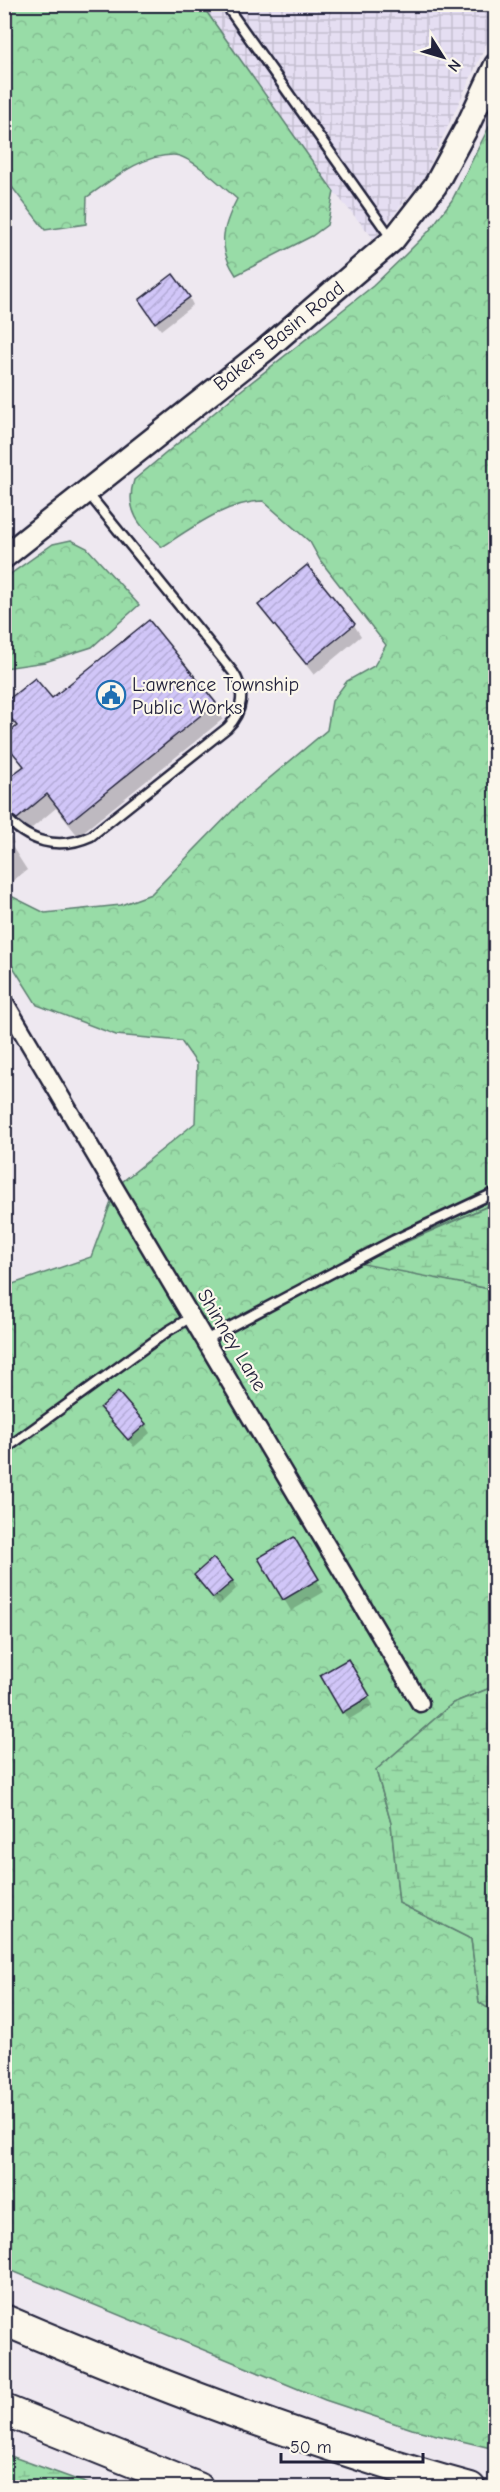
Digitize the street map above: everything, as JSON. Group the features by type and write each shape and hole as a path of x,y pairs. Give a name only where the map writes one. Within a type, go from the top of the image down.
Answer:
{"highway":[{"path":"4,2320 215,2406 323,2444 470,2487"},
{"path":"4,2410 198,2487"},
{"path":"95,2448 177,2487"}],"main road":[{"name":"Bakers Basin Road","path":"4,556 265,350 393,240 435,186 467,127 495,65"}],"street":[{"name":"Shinney Lane","path":"4,1001 207,1339 420,1703"}],"lane":[{"path":"225,4 393,240"},
{"path":"4,815 24,832 43,841 63,845 90,836 227,728 236,718 241,705 240,684 233,672 86,492"},
{"path":"207,1339 394,1240 495,1192"},
{"path":"4,1450 168,1331 193,1316"}],"shaded area":[{"path":"201,5 495,5 495,26 424,177 374,239 334,192"}],"green space":[{"path":"201,4 334,192 327,225 312,236 236,275 226,255 224,237 228,219 237,199 189,160 173,155 149,159 138,164 116,176 87,197 86,224 45,230 5,178 5,5"},
{"path":"495,115 495,1203 359,1262 495,1290 495,1686 453,1703 376,1770 391,1823 399,1903 471,1939 479,2002 495,2013 495,2449 412,2429 325,2400 5,2268 4,1287 91,1257 117,1186 195,1123 197,1064 181,1041 116,1035 37,1005 5,954 5,893 45,913 121,905 151,894 241,802 327,730 332,701 347,681 374,666 386,645 320,560 310,542 263,501 249,502 223,511 162,547 136,517 131,501 134,480 239,392 373,286 429,231 452,200"},
{"path":"71,540 87,548 139,605 92,647 45,662 5,668 5,578 53,544"},
{"path":"495,1203 495,1290 358,1263"},
{"path":"495,1686 495,2013 479,2002 471,1939 399,1903 391,1823 376,1770 453,1703"},
{"path":"5,2454 97,2487 5,2487"}],"building":[{"path":"173,274 190,297 155,323 139,300"},
{"path":"307,565 355,624 306,664 258,605"},
{"path":"149,620 216,703 69,822 47,794 17,819 4,809 4,781 24,766 4,742 4,737 17,726 4,710 4,703 35,678 52,698"},
{"path":"118,1392 146,1424 128,1440 100,1408"},
{"path":"294,1537 319,1579 283,1600 258,1558"},
{"path":"213,1558 233,1581 213,1598 194,1575"},
{"path":"348,1659 370,1696 342,1713 320,1675"}],"place":[{"name":"L:awrence Township Public Works","path":"111,695"}]}
